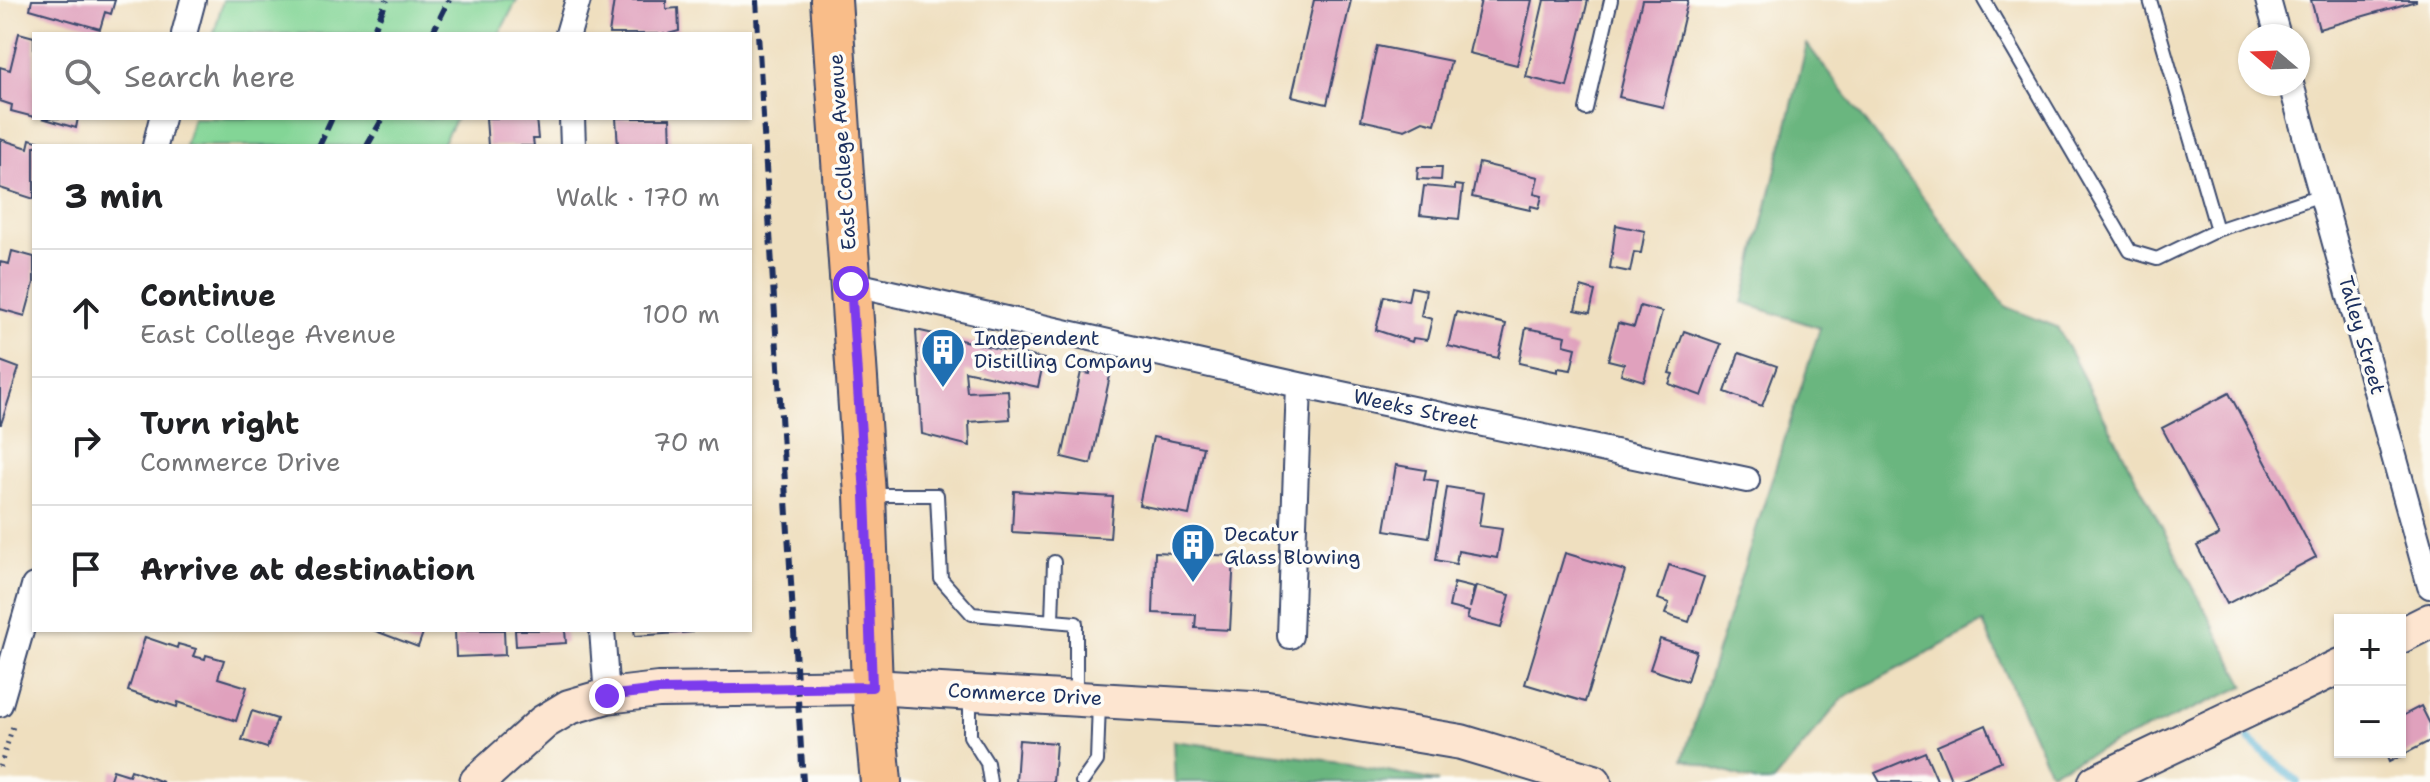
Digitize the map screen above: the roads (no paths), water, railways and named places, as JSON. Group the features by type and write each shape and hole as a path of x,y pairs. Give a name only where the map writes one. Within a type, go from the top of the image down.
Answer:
{"main road":[{"name":"East College Avenue","path":"831,0 865,495 872,687 881,782"},
{"path":"2406,633 2430,621"},
{"path":"2096,782 2334,669"},
{"name":"Commerce Drive","path":"477,782 544,722 569,707 607,696 658,690 872,687 1268,710 1461,742 1594,782"}],"street":[{"path":"185,32 193,0"},
{"path":"569,32 578,0"},
{"path":"2268,0 2275,24"},
{"name":"Talley Street","path":"2294,96 2430,586"},
{"path":"156,144 162,120"},
{"path":"572,120 573,144"},
{"name":"Weeks Street","path":"851,284 1299,385 1747,480"},
{"path":"1290,636 1299,385"},
{"path":"0,704 32,593"},
{"path":"602,632 607,696"}],"lane":[{"path":"1586,109 1611,0"},
{"path":"1984,0 2130,251 2157,259 2217,230 2321,195"},
{"path":"2150,0 2217,230"},
{"path":"865,495 937,495 941,579 972,614 1076,623 1097,761 1082,782"},
{"path":"1052,620 1054,562"},
{"path":"970,691 970,736 987,763 990,782"}],"waterway":[{"path":"2249,739 2297,782"}],"railway":[{"path":"373,32 387,0"},
{"path":"433,32 449,0"},
{"path":"756,0 803,782"},
{"path":"320,144 331,120"},
{"path":"368,144 382,120"}],"place":[{"name":"Independent Distilling Company","path":"943,389"},
{"name":"Decatur Glass Blowing","path":"1193,584"}]}
